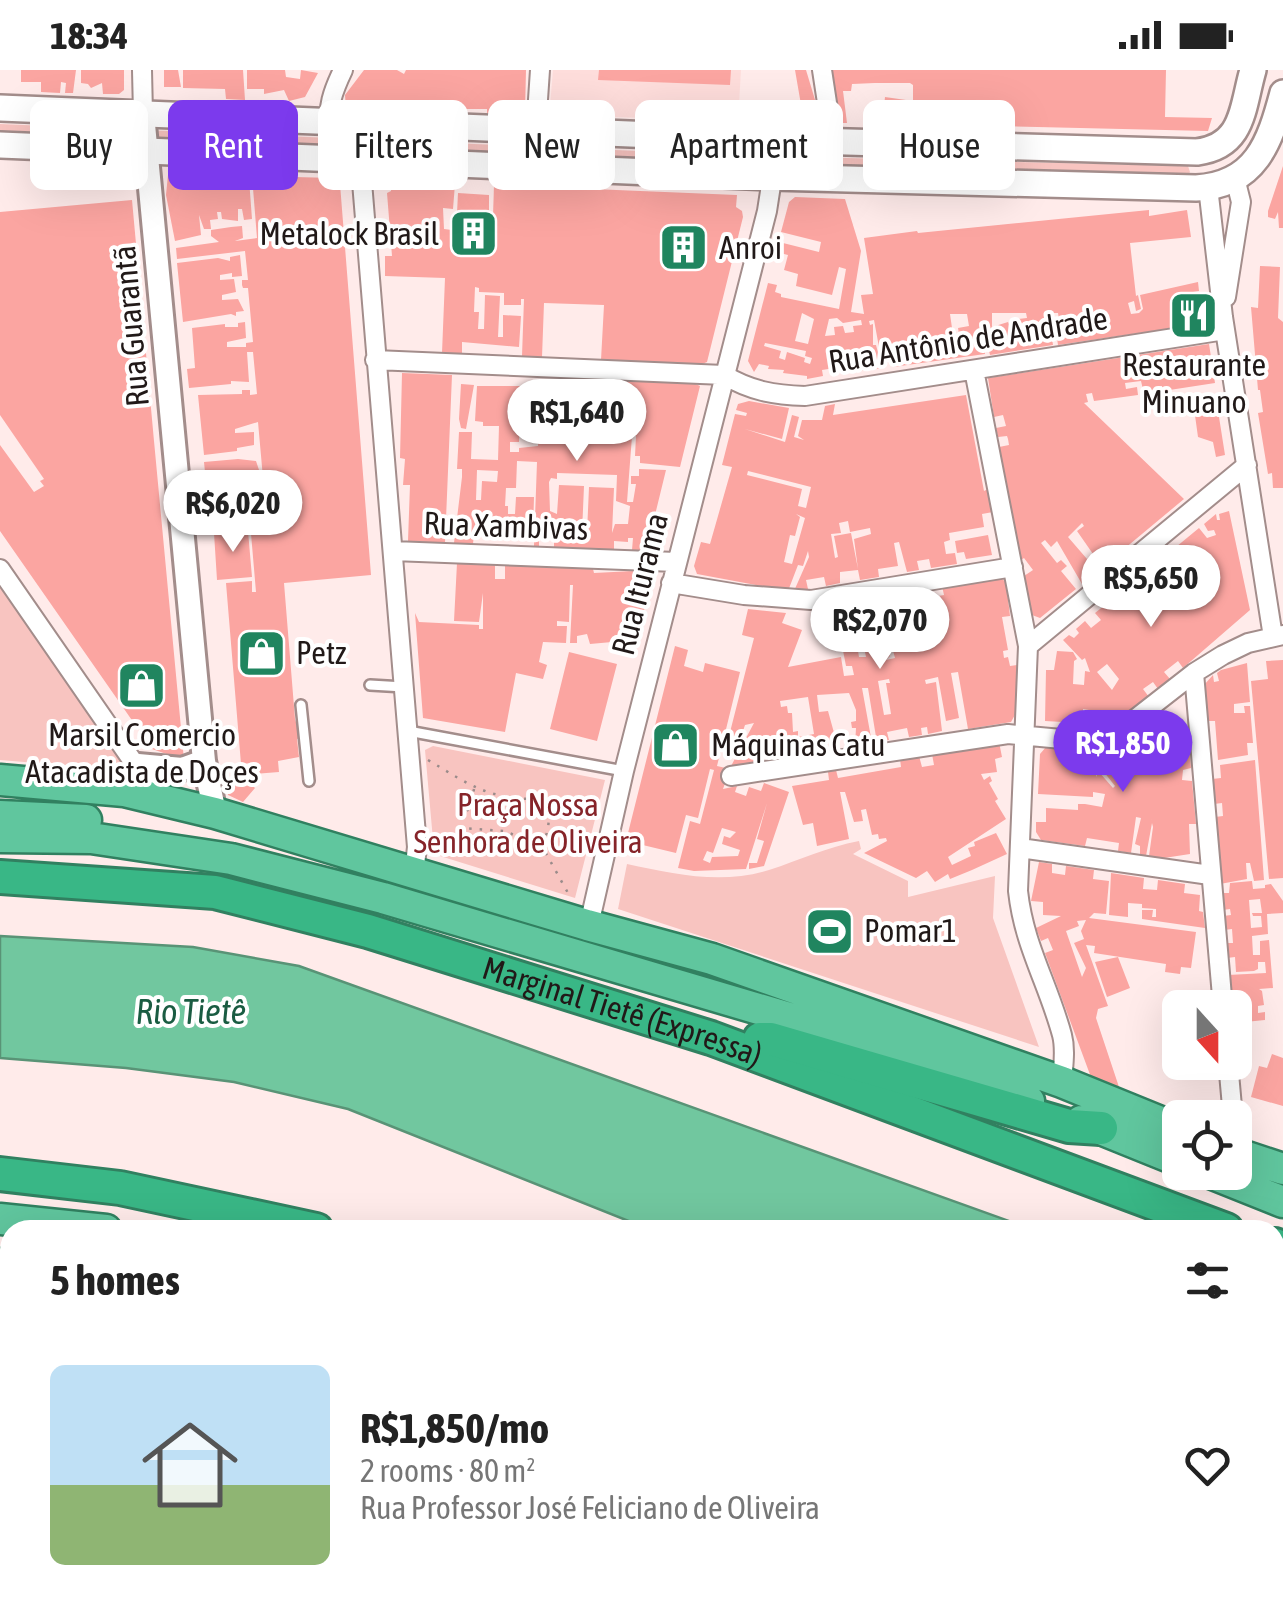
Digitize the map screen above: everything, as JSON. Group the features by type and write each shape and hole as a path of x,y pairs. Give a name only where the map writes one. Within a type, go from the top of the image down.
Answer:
{"highway":[{"path":"0,780 124,791 214,813 712,959 1062,1082 1162,1123"},
{"path":"0,816 121,823 257,841 302,841"},
{"path":"0,836 91,838 231,859 383,898 850,1036 1162,1153"},
{"name":"Marginal Tietê (Expressa)","path":"0,877 215,892 368,932 711,1038 1199,1220"},
{"path":"711,1038 771,1039 1069,1126 1102,1128"},
{"path":"1252,1159 1283,1170"},
{"path":"0,1174 120,1188 269,1220"},
{"path":"1252,1190 1283,1202"}],"main road":[{"path":"1207,151 1231,139 1253,70"},
{"path":"843,179 1208,187 1234,178 1276,142 1283,93"},
{"path":"1244,102 1245,121 1250,129 1276,142"},
{"path":"0,108 30,109"},
{"path":"148,114 318,122"},
{"path":"843,142 1207,151 1225,161 1234,178"},
{"path":"0,145 30,146"},
{"path":"148,150 318,158"},
{"path":"468,164 635,171"}],"street":[{"name":"Rua Guarantã","path":"142,70 143,100"},
{"path":"331,100 343,70"},
{"path":"538,100 540,70"},
{"path":"822,70 827,100"},
{"name":"Rua Guarantã","path":"148,150 204,762 214,813"},
{"path":"1224,324 1241,202 1234,178"},
{"path":"731,776 1026,733 1082,741 1112,737 1194,673 1248,643 1278,636 1224,324 1208,187"},
{"path":"363,190 417,848 414,874"},
{"name":"Rua Iturama","path":"588,925 769,190"},
{"name":"Rua Antônio de Andrade","path":"375,360 724,375 747,388 774,395 805,396 1224,324"},
{"path":"974,370 1028,646 1018,891 1021,918 1062,1037 1062,1082"},
{"path":"1028,646 1247,465"},
{"name":"Rua Xambivas","path":"392,551 676,562"},
{"path":"672,583 744,596 810,600 1012,566"},
{"path":"0,569 160,800"},
{"path":"1194,673 1221,990"},
{"path":"138,765 182,769 204,762"},
{"path":"1020,848 1210,875"}],"lane":[{"path":"370,685 404,688"},
{"path":"301,705 310,780"},
{"path":"408,740 624,771"}],"path":[{"path":"408,740 474,787 508,800 540,799 550,814 543,848"},
{"path":"474,787 460,828 505,831 543,848 588,925"}],"shaded area":[{"path":"553,70 741,70 739,100 635,100 635,118 615,117 615,100 550,100"}],"green space":[{"path":"0,124 30,125 30,132 0,131"},
{"path":"148,130 168,131 168,139 148,138"},
{"path":"298,137 318,137 318,145 298,144"},
{"path":"468,144 488,145 488,153 468,152"},
{"path":"615,150 635,151 635,160 615,159"},
{"path":"843,158 863,158 863,168 843,168"},
{"path":"1015,162 1188,166 1187,177 1015,172"},
{"path":"0,581 125,765 122,770 0,760"},
{"name":"Praça Nossa Senhora de Oliveira","path":"433,746 605,780 575,898 434,851 425,750"},
{"path":"859,841 861,849 853,854 908,881 908,897 995,876 993,918 1039,1047 618,909 627,864 680,874 733,877 769,870"}],"water":[{"name":"Rio Tietê","path":"0,936 193,947 299,966 1006,1220 626,1220 348,1109 234,1082 0,1058"}],"building":[{"path":"21,70 76,70 73,93 65,93 66,83 61,82 60,93 41,92 41,82 21,82"},
{"path":"81,70 124,70 124,90 103,94 102,83 91,88 81,83"},
{"path":"164,70 178,70 181,87 164,87"},
{"path":"183,70 243,70 245,100 226,99 225,89 183,88"},
{"path":"247,70 285,70 286,77 300,79 301,70 318,73 305,97 293,100 289,100 284,90 264,94 264,89 247,89"},
{"path":"364,70 397,70 404,74 406,70 526,70 525,100 488,100 488,113 487,109 468,109 468,100 345,100"},
{"path":"599,70 731,70 730,85 598,80"},
{"path":"795,70 806,70 815,100 800,100"},
{"path":"827,70 1166,70 1165,117 1212,118 1208,131 1015,126 1015,100 913,100 910,83 875,83 852,84 851,91 843,91 847,123 843,123 843,100 833,100"},
{"path":"1283,166 1283,228 1279,228 1278,212 1275,219 1268,217 1268,211"},
{"path":"168,175 168,190 250,190 252,219 244,220 242,209 238,209 238,221 222,219 221,212 217,212 218,219 210,220 211,229 204,229 199,215 201,235 175,241 166,195"},
{"path":"298,177 318,178 318,190 340,190 371,575 284,583 295,719 301,738 297,739 299,757 278,761 279,772 253,774 251,763 241,764 226,583 252,581 252,592 256,592 250,522 267,520 264,496 258,492 241,496 242,500 259,500 260,516 202,523 200,504 208,503 204,462 256,461 261,476 246,474 239,476 240,480 263,478 258,422 235,429 235,433 254,432 254,445 204,455 198,395 242,394 242,390 257,394 253,352 247,352 249,382 189,388 187,369 195,368 192,328 225,324 238,327 238,323 245,322 246,338 227,342 227,347 246,347 246,343 253,342 248,288 242,285 242,280 248,280 245,251 177,259 176,248 219,242 211,236 211,230 231,227 242,226 243,238 235,241 257,238 253,190 298,190"},
{"path":"455,190 453,209 443,208 444,229 452,230 451,252 455,252 458,193 489,195 489,215 493,216 494,190 737,195 736,207 743,217 707,362 601,360 604,305 544,303 542,357 522,356 524,299 521,305 504,305 504,293 479,292 475,287 478,329 484,329 485,295 500,296 498,337 503,337 503,315 521,316 519,347 462,342 462,353 442,353 445,278 385,276 385,256 392,256 387,193"},
{"path":"795,197 845,199 861,251 851,312 864,314 861,295 873,294 864,238 1149,210 1149,216 1187,210 1191,237 1130,243 1141,309 1136,311 1134,301 1128,303 1131,314 1139,313 1143,309 1140,295 1198,282 1199,291 1187,293 1189,301 1202,298 1206,323 1058,345 1058,313 1048,313 1053,345 990,355 982,331 985,354 893,367 892,357 881,358 874,320 869,321 873,324 873,345 882,368 842,374 841,367 822,370 823,376 807,379 759,364 754,372 748,361 768,283 777,285 775,292 781,297 839,309 846,269 839,267 832,295 796,286 798,274 784,270 788,255 776,252 779,242 819,252 821,242 781,232 789,202","holes":["802,313 814,319 808,344 795,341","992,313 1026,313 1027,318 1010,320 1011,329 1008,322 992,327","950,314 967,314 969,326 958,328 959,334 953,335","837,318 843,323 861,320 862,325 845,333 843,326 834,327 835,335 825,336 829,319","765,343 806,351 805,356 812,358 810,364 804,362 805,358 787,352 785,360 779,358 781,351 764,346"]},
{"path":"132,200 184,760 152,749 0,531 0,445 34,492 44,486 40,481 44,479 0,415 0,212"},
{"path":"240,255 242,276 220,275 220,280 234,279 236,292 222,295 222,300 238,299 244,311 236,312 236,316 183,322 177,263 218,258 230,261 230,257"},
{"path":"1260,266 1280,267 1283,488 1273,488 1272,473 1268,474 1258,413 1263,412 1251,307 1258,308"},
{"path":"1209,344 1215,383 1163,391 1162,386 1144,394 1141,381 1125,383 1126,389 1137,387 1138,395 1094,401 1092,393 1086,394 1088,402 1084,403 1184,499 1082,584 1057,541 1051,547 1045,540 1041,543 1057,563 1061,560 1067,566 1061,571 1076,589 1040,618 1032,615 1024,576 1033,570 1024,558 1021,560 999,447 1009,445 1007,436 998,437 996,428 1006,426 1003,415 994,417 988,378","holes":["1082,523 1084,526 1077,531 1093,554 1087,559 1068,537"]},
{"path":"402,373 452,375 445,543 408,541 410,485 403,485 405,459 400,458"},
{"path":"621,380 689,381 700,386 680,467 640,463 640,456 635,456 636,436 632,436 627,502 633,502 636,484 631,484 631,476 639,476 639,469 666,470 654,525 664,525 659,549 654,553 637,553 632,550 633,538 628,538 628,542 614,541 614,550 554,547 554,539 544,538 539,538 539,546 534,546 537,462 517,461 516,488 506,488 505,506 508,514 515,514 516,497 534,497 533,533 515,532 514,539 474,533 473,544 454,543 462,477 462,469 457,469 459,432 472,432 471,459 498,460 499,426 483,426 483,422 475,421 477,386 521,386 519,442 510,442 510,452 538,446 541,386 621,390","holes":["477,470 498,471 497,482 482,481 481,500 476,500","557,473 617,475 616,501 630,506 628,524 615,524 612,533 614,488 589,487 587,533 582,533 584,486 559,485 557,514 550,511 549,482 551,478 557,479"]},
{"path":"461,384 474,385 466,429 461,428 459,419"},
{"path":"966,395 984,491 988,489 993,512 982,514 984,527 949,533 950,540 944,542 946,554 955,553 957,564 931,568 929,559 917,561 919,570 907,572 899,542 894,543 898,566 878,569 879,577 860,580 858,570 840,572 840,583 826,586 824,577 806,580 808,589 794,591 808,551 788,591 697,574 694,566 701,542 710,544 732,467 722,465 735,414 747,413 736,410 738,404 749,401 789,408 782,439 745,429 785,442 792,415 799,417 794,437 804,440 798,436 802,420 822,420 825,406 835,404 833,415","holes":["748,471 811,487 806,508 798,506 802,489 747,475","796,514 805,518 792,564 784,562 790,535 795,536 800,517","848,521 850,532 870,528 871,534 854,539 858,569 851,533 834,536 838,557 835,558 831,534 841,533 839,523"]},
{"path":"1216,398 1225,455 1216,457 1213,442 1198,437 1193,401"},
{"path":"1229,511 1250,610 1183,668 1178,661 1164,672 1170,679 1158,689 1153,682 1143,689 1149,697 1113,727 1107,728 1103,723 1093,726 1089,710 1083,709 1083,714 1089,714 1088,727 1045,721 1046,670 1054,670 1057,651 1073,652 1077,659 1073,684 1084,685 1085,671 1090,672 1085,658 1082,660 1063,640 1069,635 1074,638 1079,633 1076,629 1085,621 1091,628 1101,620 1095,613 1150,569 1155,575 1164,568 1159,561 1199,528 1207,538 1216,535 1204,524 1216,514 1220,520 1219,514","holes":["1107,664 1119,679 1112,690 1097,672"]},
{"name":"Petz","path":"248,531 252,577 217,580 214,533"},
{"path":"988,535 992,555 966,559 964,552 957,553 955,541"},
{"path":"457,563 495,564 495,579 505,579 505,565 653,575 635,646 590,644 587,634 577,636 577,643 570,643 570,585 569,622 557,621 557,626 567,626 566,643 543,642 539,662 547,665 543,679 516,673 505,732 423,718 415,613 419,622 479,625 483,629 483,593 479,622 454,621"},
{"path":"999,577 1006,582 1010,616 1002,617 1008,650 1003,651 1010,666 1017,665 1016,713 1011,722 968,729 958,672 951,673 959,718 946,721 938,677 925,680 926,684 936,682 942,731 928,734 927,727 921,728 922,735 909,737 907,728 887,732 889,740 877,743 868,688 862,688 872,743 855,746 856,728 852,728 851,722 856,721 856,710 849,693 817,695 819,712 828,711 836,740 816,746 817,753 792,757 791,747 782,748 761,755 761,762 730,768 754,723 745,725 739,743 728,740 754,638 742,635 748,609 786,613 782,623 802,630 788,667 841,657 844,676 854,675 852,666 846,666 836,630 835,605 862,600 872,649 858,651 859,657 866,657 865,652 888,649 890,656 886,660 895,658 892,647 900,645 894,618 894,627 889,628 883,596 903,593 904,604 925,601 923,590 932,588 933,597 944,595 942,586","holes":["889,679 890,683 886,683 891,714 884,715 878,681","808,697 814,734 798,737 798,731 793,732 792,713 788,713 787,706 781,707 780,701"]},
{"path":"879,606 887,648 875,650 867,608"},
{"path":"675,646 688,650 684,666 703,672 705,663 740,672 717,766 730,769 723,789 737,786 735,792 746,796 749,787 761,791 764,783 789,792 764,866 749,869 749,863 757,863 764,841 757,839 767,803 746,869 678,868 690,821 700,824 714,770 710,769 698,818 686,815 676,853 626,841","holes":["722,828 736,832 730,838 724,836 722,844 740,850 738,856 712,857 710,863 703,860 707,851 713,853"]},
{"path":"569,652 617,664 597,741 550,729"},
{"path":"1283,660 1283,878 1269,879 1251,681 1268,679 1266,661"},
{"path":"1247,663 1250,702 1234,704 1234,713 1245,713 1244,706 1250,706 1253,743 1247,743 1248,755 1218,760 1215,721 1207,721 1204,685 1213,675 1214,682 1219,681 1217,673 1221,670"},
{"path":"1164,723 1180,743 1184,740 1190,756 1191,768 1183,770 1182,780 1192,781 1196,824 1189,824 1190,854 1149,856 1152,823 1146,856 1140,855 1140,846 1135,844 1141,818 1136,817 1131,853 1118,851 1119,843 1087,838 1085,846 1041,840 1036,822 1046,822 1046,808 1078,810 1078,804 1102,807 1105,794 1038,794 1040,754 1046,747 1076,748 1097,769 1096,777 1099,772 1113,788 1104,772 1116,758 1108,749 1118,748 1147,724 1153,731"},
{"path":"999,742 1002,757 995,759 997,772 981,774 984,780 990,776 989,783 998,799 995,801 1006,819 948,857 952,865 971,856 968,848 975,846 974,842 996,833 1007,854 972,870 950,879 948,874 935,882 927,871 916,878 864,853 887,841 879,839 878,834 872,835 866,809 861,810 863,821 854,822 845,792 840,792 849,839 817,846 813,823 803,825 792,786 829,780 828,772 836,770 838,778 901,767 900,759 919,756 922,767 934,765 932,754"},
{"path":"1255,760 1264,880 1254,881 1250,863 1246,863 1247,879 1220,884 1215,817 1223,816 1222,803 1214,804 1212,779 1221,778 1220,765"},
{"path":"241,774 255,788 243,802 228,795 226,781 231,780 231,784"},
{"path":"1039,862 1052,864 1052,873 1065,875 1066,866 1094,870 1093,879 1109,881 1106,914 1094,913 1089,918 1196,932 1191,968 1181,967 1180,974 1165,972 1166,964 1094,953 1095,946 1086,945 1108,1006 1098,1009 1096,1018 1120,1090 1092,1080 1045,953 1053,950 1048,938 1041,941 1036,928 1061,916 1043,915 1043,902 1031,901","holes":["1086,920 1081,931 1084,939 1074,943 1086,968 1082,977 1066,931 1079,926 1077,921"]},
{"path":"1111,873 1144,878 1143,889 1157,890 1158,880 1185,884 1184,893 1200,895 1199,911 1203,912 1205,928 1142,919 1142,910 1153,910 1152,917 1156,917 1156,909 1142,908 1142,904 1128,903 1128,917 1109,915"},
{"path":"1252,881 1253,889 1271,884 1283,901 1283,913 1267,914 1268,934 1252,936 1253,955 1260,955 1260,941 1269,940 1273,988 1259,989 1264,1005 1258,1006 1258,1013 1265,1012 1265,1020 1252,1021 1252,990 1229,990 1228,975 1266,973 1265,962 1258,962 1254,971 1236,972 1235,957 1227,958 1226,943 1233,943 1232,929 1224,930 1223,916 1231,915 1230,909 1223,910 1221,893 1229,893 1230,883","holes":["1260,899 1262,913 1252,913 1261,916 1262,927 1251,928 1249,900"]},
{"path":"1118,957 1130,988 1107,997 1095,962"},
{"path":"1272,1054 1283,1058 1283,1106 1251,1097 1259,1066 1267,1068"}],"place":[{"name":"Metalock Brasil","path":"474,234"},
{"name":"Anroi","path":"684,248"},
{"name":"Restaurante Minuano","path":"1194,315"},
{"name":"Petz","path":"261,653"},
{"name":"Marsil Comercio Atacadista de Doçes","path":"142,685"},
{"name":"Máquinas Catu","path":"676,745"},
{"name":"Pomar1","path":"829,931"}]}
